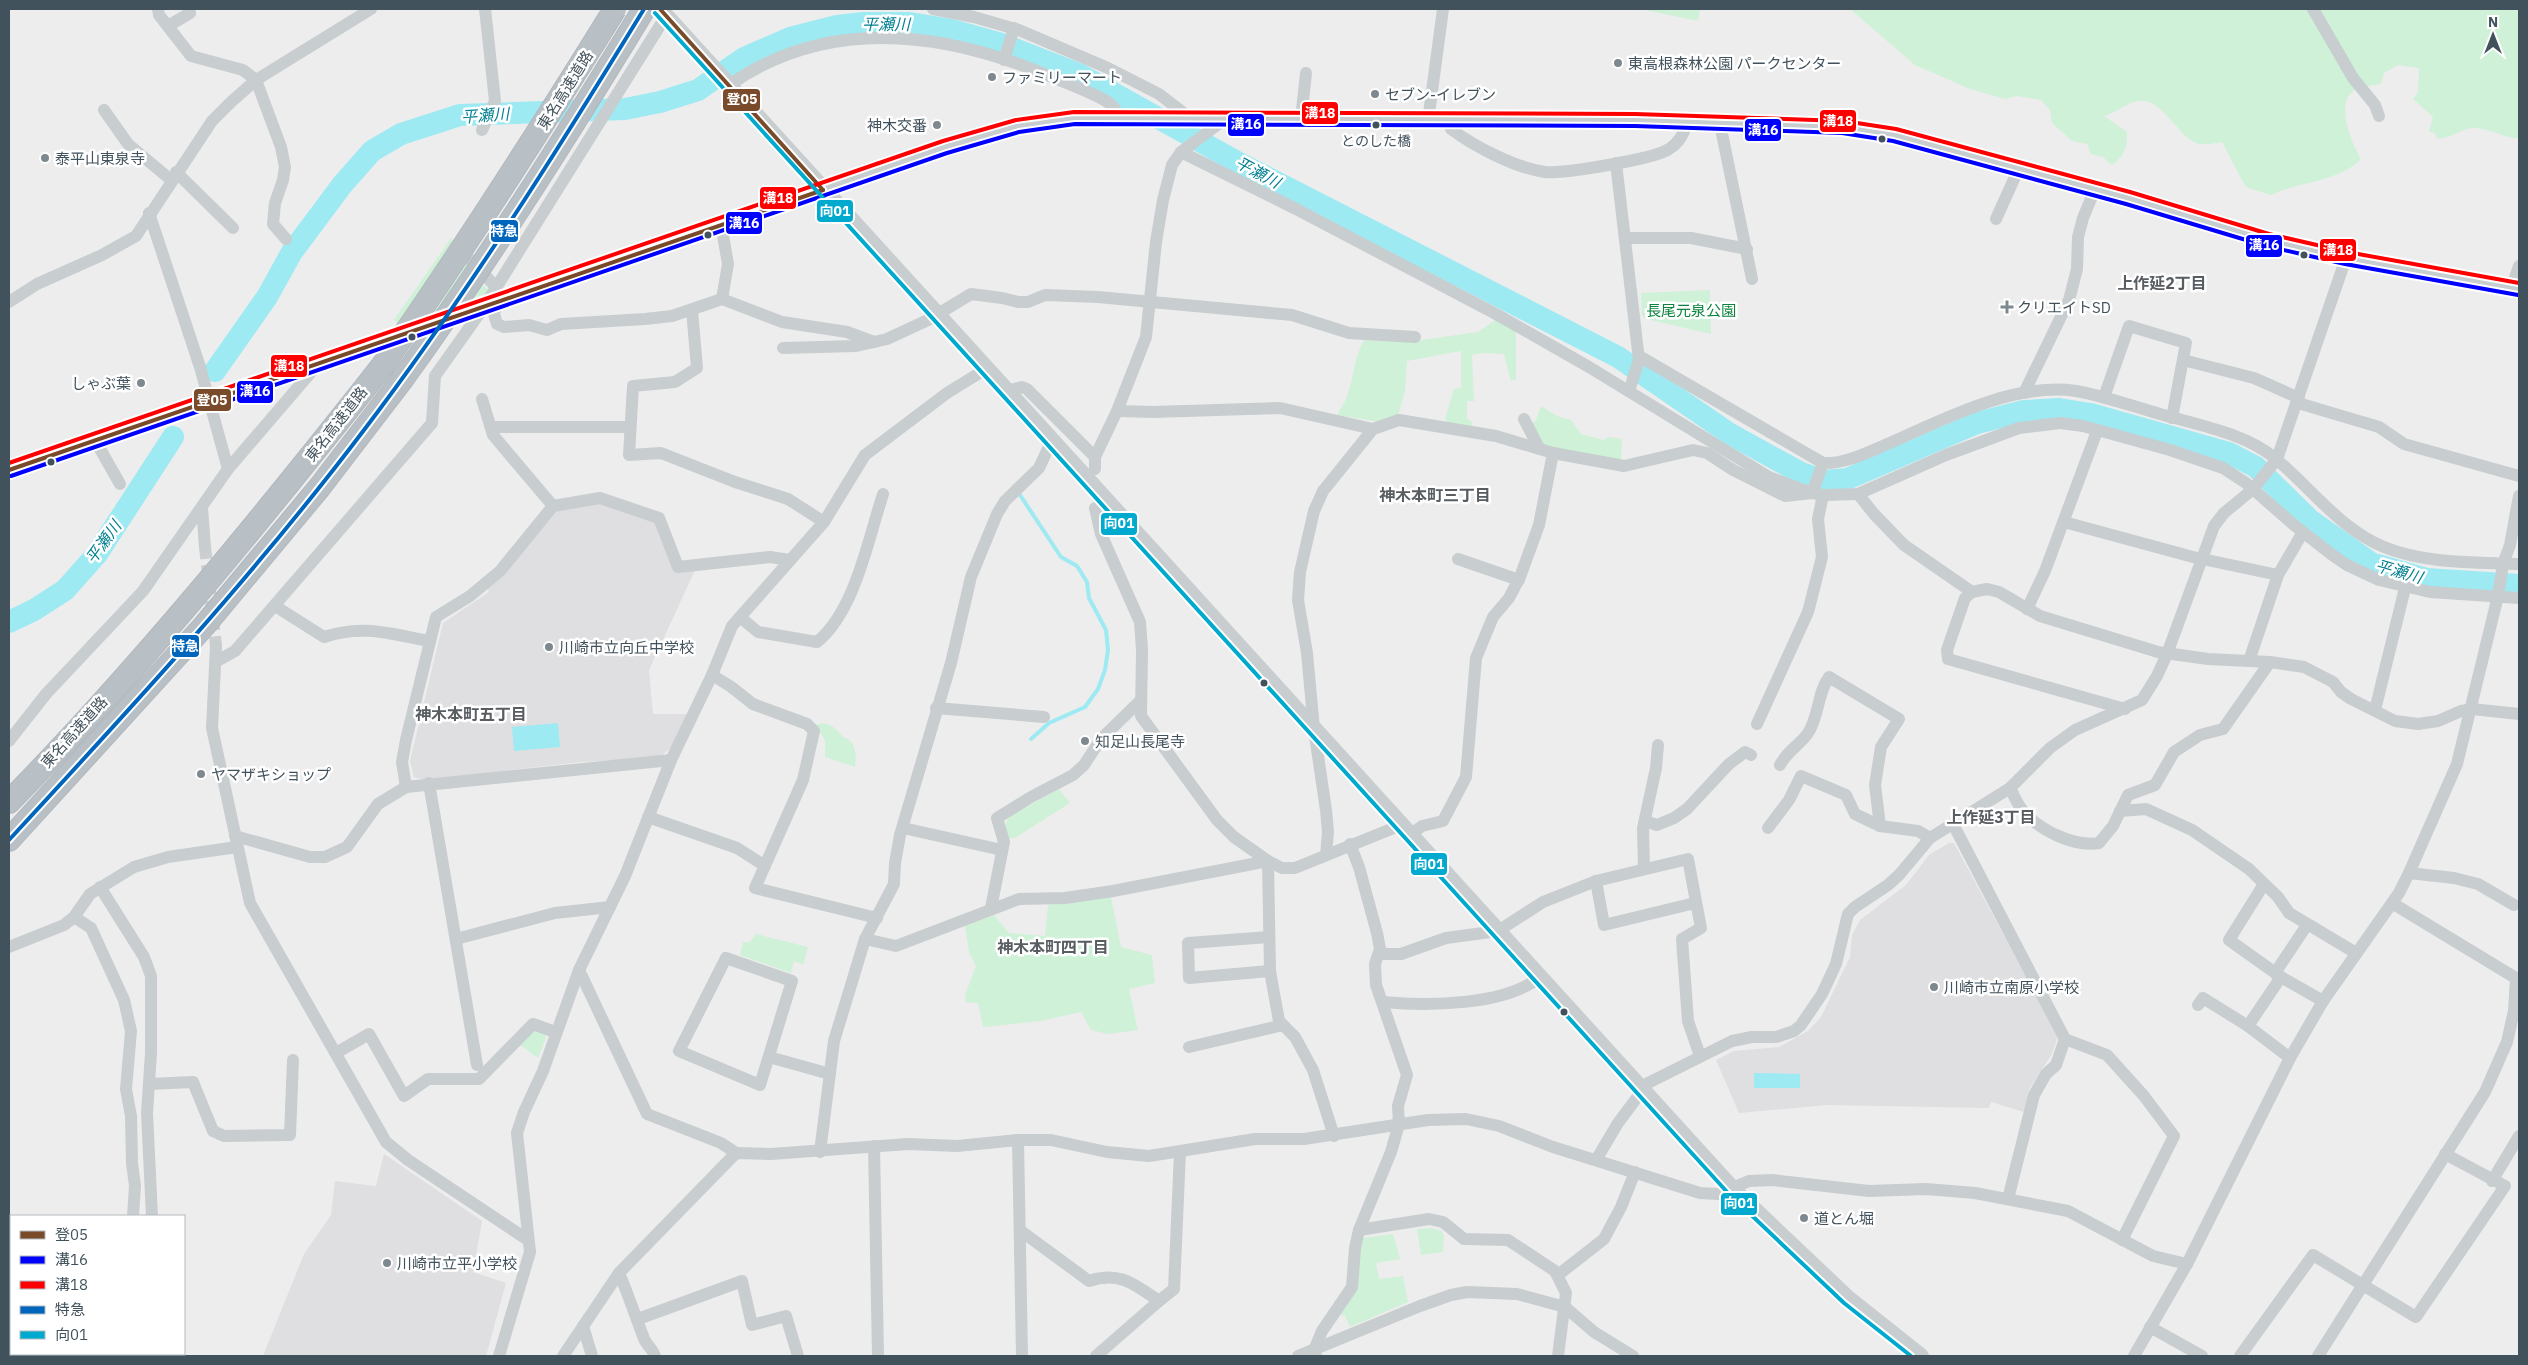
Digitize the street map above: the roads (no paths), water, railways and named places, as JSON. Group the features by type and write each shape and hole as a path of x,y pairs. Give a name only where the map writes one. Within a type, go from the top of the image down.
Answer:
{"highway":[{"name":"東名高速道路","path":"9,802 189,604 292,480 382,365 454,263 516,170 615,9"},
{"name":"東名高速道路","path":"9,840 204,626 319,488 401,381 459,301 539,181 644,9"}],"street":[{"path":"158,9 159,15 191,56 244,70 256,80 281,147 285,167 283,180 275,203 273,224 286,239"},
{"path":"168,26 190,13 189,9"},
{"path":"9,302 37,284 102,256 136,236 149,213 212,121 256,80 370,9"},
{"path":"484,127 495,101 485,9"},
{"path":"933,9 1012,32 1108,68 1160,94 1190,118"},
{"path":"1428,121 1443,9"},
{"path":"2313,9 2352,78 2375,105 2379,116"},
{"path":"217,661 235,651 432,423 435,376 493,299 618,94 663,12 1733,1189 1848,1298 1921,1356"},
{"path":"1004,58 1012,32"},
{"path":"727,84 780,56 852,37 916,38 946,43 1004,58 1110,103 1121,118"},
{"path":"1301,119 1306,73"},
{"path":"104,110 128,144 174,176 233,228"},
{"path":"9,470 318,364 493,299 823,190 986,133 1054,120 1190,118 1688,122 1851,128 1894,135 2095,189 2267,240 2346,258 2516,288 2519,266"},
{"path":"1006,391 1022,387 1027,389 1095,463 1146,337 1163,200 1172,165 1181,152 1225,119"},
{"path":"1451,120 1451,130 1461,137 1522,167 1547,172 1647,158 1668,150 1682,139 1688,122"},
{"path":"1720,124 1752,279"},
{"path":"1181,152 1296,209 1496,314 1628,389 1769,477 1816,492"},
{"path":"1616,163 1639,358 1628,389"},
{"path":"1996,219 2019,168"},
{"path":"2024,393 2069,300 2077,269 2078,237 2083,218 2095,189"},
{"path":"149,213 210,401 228,469"},
{"path":"721,224 728,264 722,299"},
{"path":"457,237 458,248 493,299 497,324 504,327 529,325 547,330 561,324 672,316 722,299 782,322 846,332 874,342"},
{"path":"1625,238 1691,238 1747,249"},
{"path":"1596,1160 1618,1123 1642,1089 1658,1077 1732,1041 1776,1037 1794,1031 1801,1025 1822,994 1836,964 1848,914 1855,906 1899,876 1930,838 2010,788 2050,748 2075,730 2142,700 2157,676 2167,654 2200,559 2219,520 2253,489 2276,459 2346,258"},
{"path":"783,348 856,346 874,342 910,329 970,294 1018,302 1028,302 1045,295 1098,297 1292,315 1349,334 1416,337"},
{"path":"692,310 697,368 675,382 633,386 629,427 629,455 661,453 735,482 788,499 824,522"},
{"path":"2104,397 2129,326 2186,342 2172,418"},
{"path":"1639,358 1822,466"},
{"path":"2183,360 2254,378 2298,400 2379,427 2404,444 2519,476"},
{"path":"9,741 46,694 144,591 228,469 318,364"},
{"path":"498,1356 530,1252 517,1133 579,970 610,907 672,760 712,675 732,626 824,522 840,498 857,464 865,455 947,393 986,369"},
{"path":"1822,466 1860,456 1968,408 2024,393 2074,391 2104,397 2231,436 2276,459 2344,523 2361,536 2386,548 2422,558 2503,566 2519,564"},
{"path":"482,399 493,435 553,506"},
{"path":"1117,411 1153,412 1280,408 1373,429"},
{"path":"1524,419 1539,448"},
{"path":"1326,855 1328,832 1314,729 1307,653 1298,600 1300,572 1314,511 1323,491 1373,429 1398,420 1496,436 1553,453 1624,466 1693,450 1707,453 1733,470 1785,496 1816,492 1858,494 1946,455 2019,428 2060,423 2083,426 2170,450 2223,468 2253,489 2303,532 2347,565 2379,580 2405,588 2430,592 2498,595 2519,598"},
{"path":"491,427 629,427"},
{"path":"2027,609 2064,522 2097,431"},
{"path":"95,440 120,484"},
{"path":"820,1152 834,1041 865,939 894,884 895,863 903,828 953,654 971,576 1004,501 1039,468 1052,440"},
{"path":"1095,508 1101,534 1140,622 1142,650 1141,716 1217,820 1234,837 1268,861 1282,868 1295,868 1350,844 1443,821 1466,777 1476,658 1493,617 1509,598 1518,580 1539,525 1553,453"},
{"path":"1757,724 1808,612 1822,557 1816,492 1822,466"},
{"path":"740,617 758,632 817,642 831,631 853,588 883,494"},
{"path":"1858,494 1874,514 1904,545 1972,592"},
{"path":"2134,1356 2187,1264 2290,1058 2323,1001 2392,903 2410,873 2457,764 2472,709 2503,566 2510,545 2519,496"},
{"path":"406,786 402,762 429,641 436,618 470,596 500,570 553,506 600,498 659,518 678,567 770,557 790,560"},
{"path":"202,508 206,547"},
{"path":"2064,522 2200,559 2278,576"},
{"path":"2249,661 2278,576 2303,532"},
{"path":"1458,559 1518,580"},
{"path":"2375,710 2405,588"},
{"path":"2125,709 1948,659 1946,650 1965,598 1972,592 1987,589 1999,592 2040,616 2167,654 2208,660 2270,662 2304,667 2323,675 2351,699 2395,721 2418,724 2438,721 2461,711 2472,709 2519,714"},
{"path":"275,606 324,637 345,630 361,630 429,641"},
{"path":"216,646 217,661 212,728 250,903 386,1142 408,1160 528,1240"},
{"path":"2010,788 2023,811 2048,831 2081,844 2099,843 2113,826 2128,795 2155,785 2174,752 2200,735 2223,729 2270,662"},
{"path":"712,675 753,704 807,724 814,731 803,780 756,888 877,918"},
{"path":"1780,765 1784,756 1809,732 1823,686 1829,677 1899,719 1881,747 1875,785 1880,826"},
{"path":"991,908 1004,842 997,818 1030,797 1074,774 1084,765 1101,738 1140,701"},
{"path":"936,708 1044,717"},
{"path":"1644,869 1645,822 1656,768 1658,744"},
{"path":"1645,822 1657,825 1674,818 1687,809 1729,764 1745,751"},
{"path":"9,948 57,928 74,918 90,894 134,867 168,857 236,842 310,857 325,858 346,847 378,804 406,786 672,760"},
{"path":"1768,828 1789,800 1800,776 1846,795 1855,814 1880,826 1918,831 1930,838"},
{"path":"429,783 477,1065"},
{"path":"2120,810 2146,809 2192,830 2230,855 2264,884 2278,897 2289,913 2356,953"},
{"path":"648,817 737,848 765,866"},
{"path":"1953,824 2065,1039 2107,1056 2144,1096 2174,1136 2122,1240"},
{"path":"903,828 1002,850"},
{"path":"1315,1353 1322,1331 1352,1287 1355,1248 1359,1230 1391,1152 1399,1124 1398,1106 1407,1075 1376,985 1375,964 1379,954 1377,933 1359,867 1350,844"},
{"path":"1379,954 1401,954 1446,938 1498,930 1543,902 1596,881 1688,859 1700,928 1682,939 1688,1021 1700,1056"},
{"path":"865,939 896,946 958,924 991,908 1019,899 1065,898 1122,890 1268,861"},
{"path":"1268,861 1270,972 1279,1021 1296,1037 1313,1070 1334,1136"},
{"path":"2410,873 2454,878 2478,884 2514,905"},
{"path":"1596,881 1604,925 1695,903"},
{"path":"2264,884 2229,940 2278,975 2323,1001"},
{"path":"100,887 144,957 151,976 148,1131 152,1215"},
{"path":"2318,1356 2484,1092 2507,1042 2514,1011 2518,980 2392,903"},
{"path":"456,939 555,913 610,907"},
{"path":"74,918 91,928 124,1000 131,1031 126,1089 131,1116 132,1163 135,1186 132,1215"},
{"path":"2248,1026 2307,925"},
{"path":"1269,937 1188,943 1188,978 1270,972"},
{"path":"726,958 792,981 769,1057 760,1085 679,1051 726,958"},
{"path":"579,970 647,1114 721,1143 736,1153 820,1152 908,1144 957,1146 1018,1140 1051,1140 1107,1152 1149,1156 1256,1139 1304,1139 1334,1136 1428,1120 1466,1119 1499,1126 1700,1194 1718,1194 1749,1181 1792,1180 1869,1191 1926,1189 1975,1193 2068,1211 2153,1256 2187,1264"},
{"path":"1382,1002 1424,1006 1480,1000 1516,991 1540,977"},
{"path":"2198,1005 2202,998 2248,1026 2290,1058"},
{"path":"336,1053 369,1034 404,1096 428,1079 479,1079 533,1024 555,1032"},
{"path":"1189,1047 1283,1025"},
{"path":"2008,1199 2034,1095 2046,1074 2056,1065 2065,1039"},
{"path":"769,1057 830,1074"},
{"path":"149,1084 193,1082 213,1130 224,1136 290,1135 294,1060"},
{"path":"2492,1181 2519,1136"},
{"path":"1018,1140 1022,1356"},
{"path":"874,1146 878,1356"},
{"path":"1096,1356 1174,1289 1180,1152"},
{"path":"563,1356 619,1273 736,1153"},
{"path":"2240,1356 2312,1255 2416,1317 2505,1186 2492,1181 2445,1154"},
{"path":"1558,1275 1604,1238 1621,1207 1635,1172"},
{"path":"1359,1230 1437,1220 1443,1222 1464,1239 1508,1240 1558,1275 1566,1293 1566,1307 1562,1320 1558,1356"},
{"path":"1021,1231 1089,1280 1105,1276 1131,1282 1159,1301"},
{"path":"619,1273 638,1319 643,1339 655,1356"},
{"path":"638,1319 742,1281 752,1326 786,1316 798,1356"},
{"path":"1298,1356 1315,1353 1420,1306 1467,1292 1517,1294 1566,1307 1594,1332 1633,1356"},
{"path":"583,1326 592,1356"},
{"path":"2150,1327 2202,1356"}],"water":[{"path":"558,723 560,747 514,751 512,727"},
{"path":"1754,1073 1800,1074 1800,1088 1754,1088"}],"waterway":[{"name":"平瀬川","path":"215,371 267,297 292,252 342,185 372,151 401,134 460,115 625,109 660,102 698,90 744,58 790,38 837,26 863,23 910,23 952,30 1002,44 1081,75 1239,163 1618,357 1730,434 1801,473 1825,481 1847,479 1977,423 2024,411 2059,409 2091,414 2229,453 2256,467 2310,520 2371,563 2427,579 2519,585"},
{"name":"平瀬川","path":"9,622 34,610 65,590 97,554 173,437"},
{"path":"1020,495 1061,557 1077,566 1087,582 1089,598 1106,630 1108,650 1105,670 1098,689 1085,707 1049,723 1031,739"}],"tunnel":[{"path":"205,547 216,646"}],"place":[{"name":"東高根森林公園 パークセンター","path":"1618,63"},
{"name":"ファミリーマート","path":"992,77"},
{"name":"セブン-イレブン","path":"1375,94"},
{"name":"神木交番","path":"937,125"},
{"name":"とのした橋","path":"1376,125"},
{"name":"泰平山東泉寺","path":"45,158"},
{"name":"クリエイトSD","path":"2007,307"},
{"name":"しゃぶ葉","path":"141,383"},
{"name":"川崎市立向丘中学校","path":"549,647"},
{"name":"知足山長尾寺","path":"1085,741"},
{"name":"ヤマザキショップ","path":"201,774"},
{"name":"川崎市立南原小学校","path":"1934,987"},
{"name":"道とん堀","path":"1804,1218"},
{"name":"川崎市立平小学校","path":"387,1263"}],"district":[{"name":"上作延2丁目","path":"2162,283"},
{"name":"神木本町三丁目","path":"1435,495"},
{"name":"神木本町五丁目","path":"471,714"},
{"name":"上作延3丁目","path":"1991,817"},
{"name":"神木本町四丁目","path":"1053,947"}],"park label":[{"name":"長尾元泉公園","path":"1691,310"}]}
